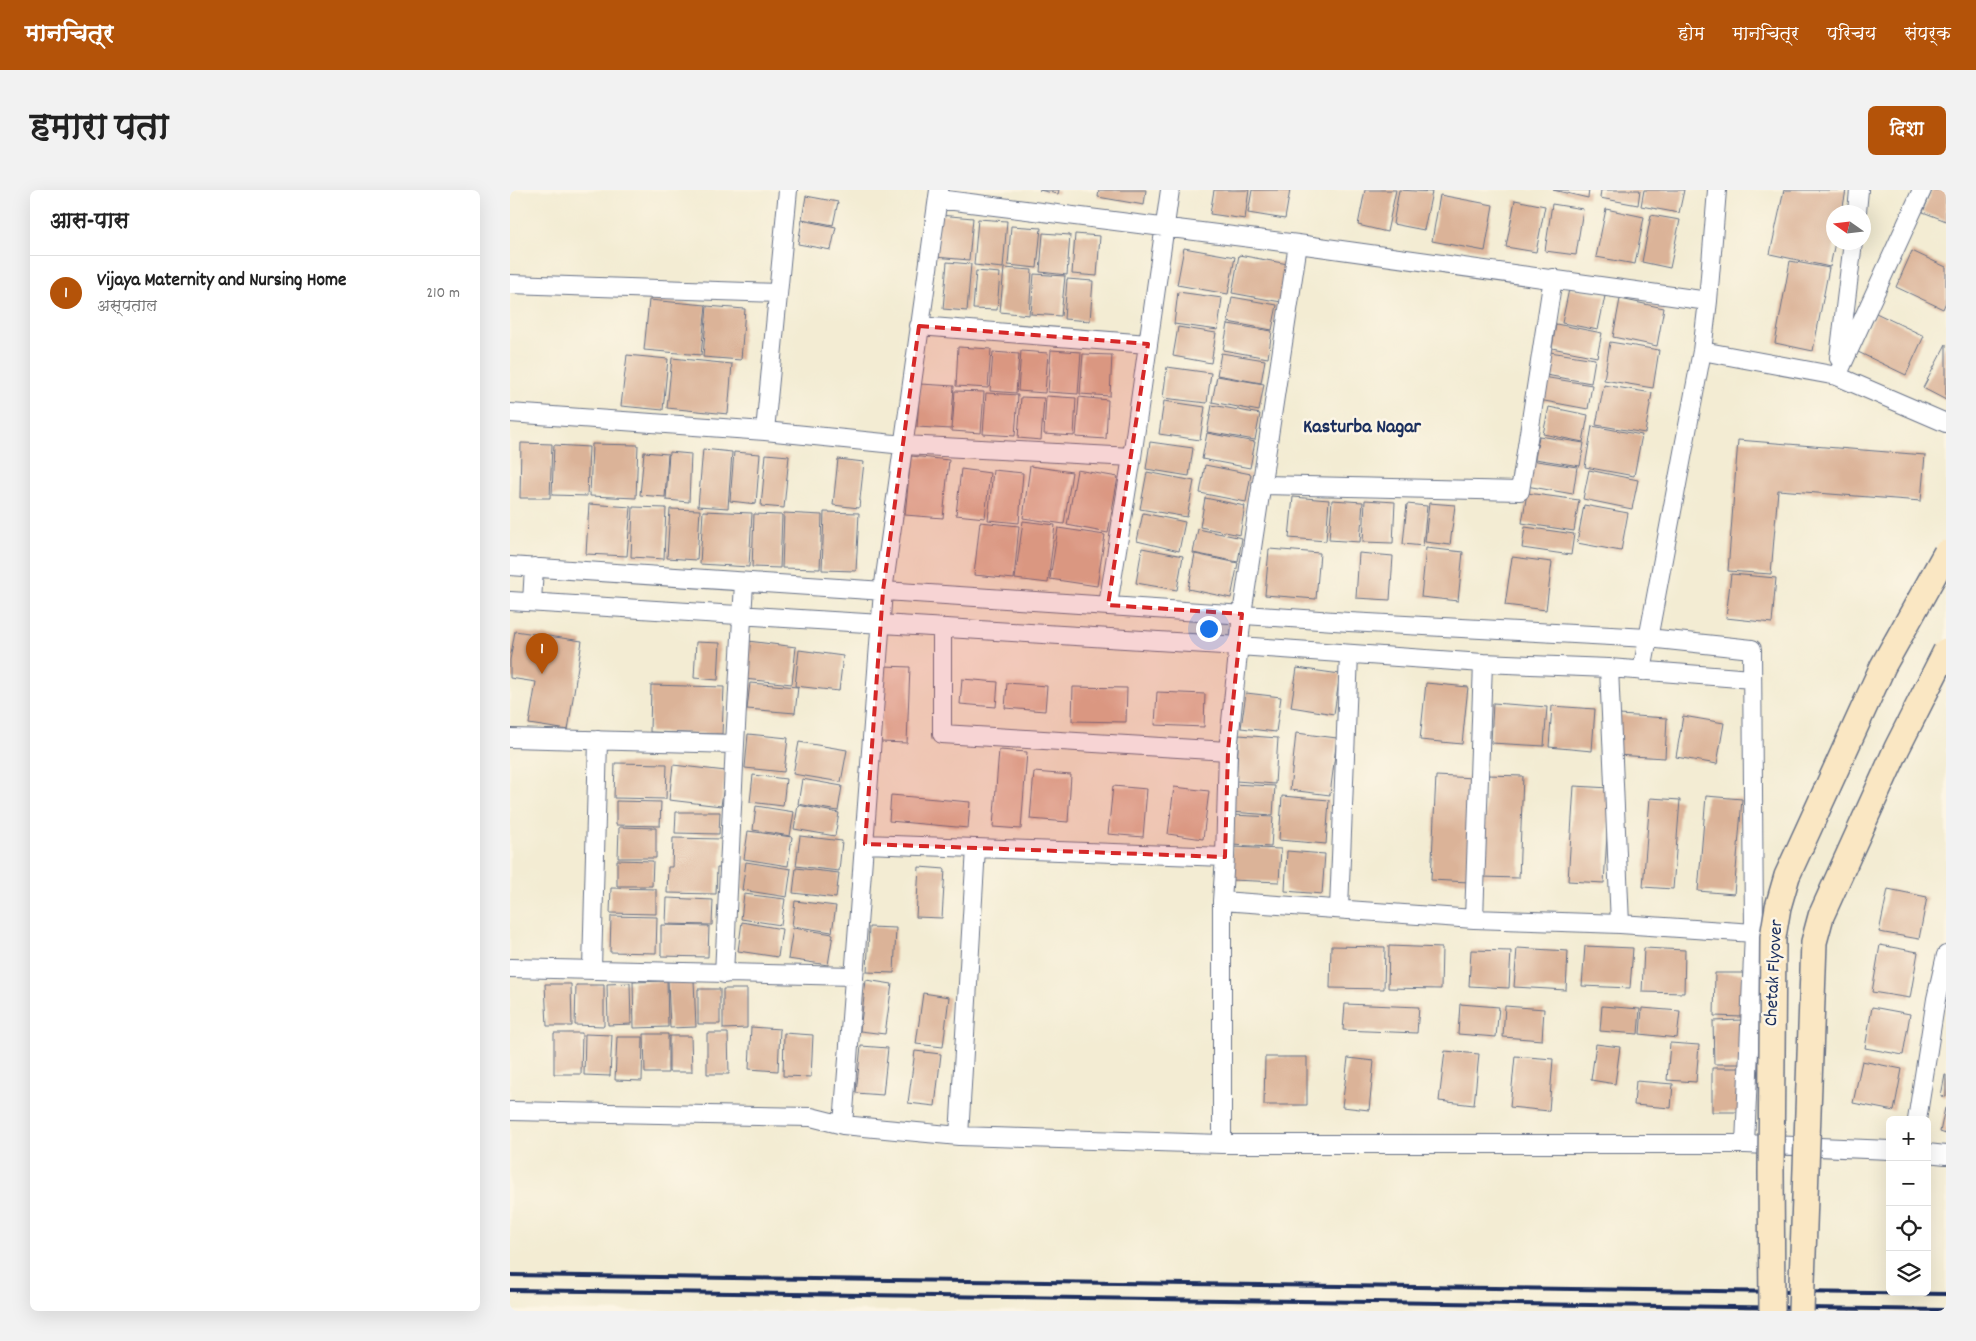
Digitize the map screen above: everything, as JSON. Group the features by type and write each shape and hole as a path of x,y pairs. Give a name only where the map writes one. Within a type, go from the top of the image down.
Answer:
{"main road":[{"name":"Chetak Flyover","path":"1772,1311 1770,1171 1773,937 1778,907 1787,876 1882,666 1946,553"},
{"name":"Chetak Flyover","path":"1800,1311 1814,942 1821,916 1897,748 1946,651"}],"street":[{"path":"765,431 788,190"},
{"path":"1108,605 1132,457 1170,190"},
{"path":"1642,671 1702,351 1717,190"},
{"path":"1857,205 1859,190"},
{"path":"1837,376 1922,190"},
{"path":"844,1125 883,591 939,195 1165,228 1553,278 1708,301"},
{"path":"1222,1144 1222,900 1228,751 1242,614 1298,244"},
{"path":"1837,376 1852,250"},
{"path":"1261,485 1520,492 1553,278"},
{"path":"510,284 778,293"},
{"path":"919,326 1148,344"},
{"path":"1702,351 1837,376 1946,423"},
{"path":"510,413 765,431 904,445 1132,457"},
{"path":"510,566 744,583 1648,638 1752,649 1754,933 1744,1144"},
{"path":"532,602 534,568"},
{"path":"724,974 744,583"},
{"path":"510,602 1238,646 1483,663 1609,668 1752,679"},
{"path":"942,629 942,734 1228,751"},
{"path":"1339,908 1349,654"},
{"path":"1474,919 1483,663"},
{"path":"1609,668 1620,924"},
{"path":"510,738 735,744"},
{"path":"592,969 598,740"},
{"path":"866,844 1225,857"},
{"path":"959,1136 976,848"},
{"path":"1222,900 1474,919 1620,924 1754,933"},
{"path":"1918,1116 1936,999 1946,955"},
{"path":"510,968 854,976"},
{"path":"510,1111 811,1116 844,1125 959,1136 1222,1144 1744,1144 1886,1150"},
{"path":"1931,1153 1946,1155"}],"highlighted area":[{"path":"919,326 1148,344 1108,605 1242,614 1228,751 1225,857 865,844 883,591"}],"building":[{"path":"1039,190 1059,190 1058,194"},
{"path":"1099,190 1146,190 1144,205 1098,197"},
{"path":"1214,190 1249,190 1245,219 1210,214"},
{"path":"1252,190 1290,190 1285,219 1248,213"},
{"path":"1365,190 1396,190 1387,232 1358,225"},
{"path":"1399,190 1432,192 1424,230 1393,224"},
{"path":"1553,190 1589,190 1588,198"},
{"path":"1601,190 1640,190 1638,205 1600,198"},
{"path":"1644,190 1684,190 1679,213 1641,206"},
{"path":"1784,190 1846,190 1843,205 1826,205 1826,250 1833,250 1830,267 1770,254"},
{"path":"1932,190 1946,190 1946,221 1923,212"},
{"path":"1440,195 1493,205 1485,251 1432,241"},
{"path":"806,196 838,202 833,225 802,219"},
{"path":"1515,200 1545,206 1536,252 1506,247"},
{"path":"1552,204 1583,209 1576,255 1545,251"},
{"path":"1606,209 1644,217 1635,264 1596,257"},
{"path":"939,215 973,218 969,260 935,257"},
{"path":"1651,215 1680,220 1670,268 1642,262"},
{"path":"978,219 1007,221 1003,268 974,265"},
{"path":"802,220 836,227 831,250 798,244"},
{"path":"1011,226 1041,228 1037,268 1008,265"},
{"path":"1043,233 1070,235 1067,275 1040,272"},
{"path":"1075,234 1100,236 1097,276 1072,274"},
{"path":"1184,248 1235,257 1228,294 1177,285"},
{"path":"1912,251 1946,267 1946,302 1943,309 1896,287"},
{"path":"1239,255 1288,264 1281,302 1232,293"},
{"path":"1790,261 1829,268 1813,351 1775,343"},
{"path":"947,262 971,264 967,311 943,309"},
{"path":"1004,268 1032,270 1029,315 1000,312"},
{"path":"976,271 1000,273 997,310 973,309"},
{"path":"1034,274 1065,276 1061,316 1031,314"},
{"path":"1067,279 1093,281 1090,321 1064,319"},
{"path":"1569,289 1605,296 1598,330 1562,323"},
{"path":"1178,292 1222,298 1218,330 1174,324"},
{"path":"1232,297 1277,305 1272,330 1228,322"},
{"path":"1620,299 1664,308 1657,346 1613,337"},
{"path":"649,300 706,305 701,355 644,350"},
{"path":"707,306 745,309 741,360 703,357"},
{"path":"1876,313 1924,336 1906,375 1858,352"},
{"path":"1228,324 1272,331 1268,358 1223,350"},
{"path":"1556,324 1602,333 1597,357 1552,348"},
{"path":"1178,327 1216,333 1211,363 1173,356"},
{"path":"1610,342 1659,350 1653,388 1604,380"},
{"path":"1946,344 1946,400 1923,388"},
{"path":"958,347 991,349 988,388 956,386"},
{"path":"1051,350 1081,352 1078,394 1048,392"},
{"path":"1021,351 1048,353 1045,393 1018,391"},
{"path":"993,352 1019,354 1016,393 990,391"},
{"path":"1550,352 1595,359 1591,383 1546,375"},
{"path":"1221,353 1265,360 1261,383 1217,375"},
{"path":"1083,354 1112,355 1110,396 1080,394"},
{"path":"627,355 668,359 663,410 621,406"},
{"path":"672,358 732,364 728,414 667,408"},
{"path":"1167,367 1211,373 1207,403 1163,398"},
{"path":"1217,376 1264,384 1259,411 1212,402"},
{"path":"1543,377 1592,385 1588,409 1539,400"},
{"path":"920,384 954,386 951,429 917,427"},
{"path":"1604,385 1652,393 1645,433 1596,425"},
{"path":"955,391 984,392 981,433 952,431"},
{"path":"986,393 1018,395 1015,436 983,434"},
{"path":"1046,396 1076,398 1074,436 1044,434"},
{"path":"1021,397 1044,398 1041,440 1018,438"},
{"path":"1079,397 1108,400 1106,439 1076,437"},
{"path":"1164,401 1205,407 1200,440 1159,434"},
{"path":"1212,405 1260,414 1255,440 1207,432"},
{"path":"1549,407 1588,415 1583,442 1543,434"},
{"path":"1592,426 1642,435 1634,476 1585,467"},
{"path":"1207,433 1255,442 1250,468 1202,459"},
{"path":"1539,436 1584,443 1580,466 1535,459"},
{"path":"1738,440 1925,455 1921,501 1778,490 1771,574 1728,571"},
{"path":"1150,442 1193,448 1189,476 1146,469"},
{"path":"521,443 552,444 550,498 520,498"},
{"path":"592,444 638,445 636,498 590,496"},
{"path":"554,445 589,447 587,496 552,495"},
{"path":"703,449 732,452 728,508 698,506"},
{"path":"644,452 668,454 665,497 640,495"},
{"path":"669,452 691,454 689,502 666,500"},
{"path":"734,452 760,454 756,504 730,501"},
{"path":"766,454 789,456 784,508 761,506"},
{"path":"911,456 949,460 943,518 905,515"},
{"path":"838,459 864,462 859,508 833,505"},
{"path":"1530,460 1577,467 1573,494 1526,486"},
{"path":"1205,465 1251,474 1246,502 1200,493"},
{"path":"1030,466 1072,472 1064,524 1023,518"},
{"path":"961,469 990,473 985,518 956,515"},
{"path":"993,470 1023,473 1019,523 988,520"},
{"path":"1077,470 1118,477 1108,533 1067,525"},
{"path":"1589,470 1638,480 1632,509 1583,499"},
{"path":"1147,472 1194,481 1187,517 1140,509"},
{"path":"1527,493 1579,500 1574,531 1522,523"},
{"path":"1293,497 1329,500 1326,541 1289,538"},
{"path":"1205,498 1245,506 1240,535 1200,527"},
{"path":"1332,500 1363,502 1360,542 1329,540"},
{"path":"1365,500 1395,502 1393,543 1363,542"},
{"path":"1429,503 1455,505 1450,545 1425,542"},
{"path":"589,504 631,507 627,556 586,554"},
{"path":"1407,504 1427,506 1423,546 1403,544"},
{"path":"1584,505 1628,513 1621,551 1577,543"},
{"path":"633,507 666,508 664,559 631,557"},
{"path":"670,509 700,510 697,560 667,558"},
{"path":"703,511 752,513 749,567 700,564"},
{"path":"824,512 859,513 856,571 822,570"},
{"path":"784,513 822,515 820,569 782,568"},
{"path":"1143,513 1185,522 1179,551 1137,541"},
{"path":"754,514 782,515 780,568 752,567"},
{"path":"1023,521 1055,525 1048,583 1015,579"},
{"path":"980,522 1019,526 1014,579 974,575"},
{"path":"1525,527 1574,534 1571,555 1522,548"},
{"path":"1058,528 1105,535 1097,586 1050,579"},
{"path":"1198,529 1242,538 1238,562 1193,553"},
{"path":"1142,548 1183,556 1177,590 1136,583"},
{"path":"1426,548 1463,552 1458,601 1421,597"},
{"path":"1269,549 1320,553 1316,599 1265,595"},
{"path":"1359,553 1393,556 1390,600 1356,598"},
{"path":"1195,554 1238,563 1231,598 1188,589"},
{"path":"1512,557 1552,562 1546,610 1505,605"},
{"path":"1731,574 1776,578 1772,623 1726,618"},
{"path":"515,631 582,641 568,730 529,724 536,682 510,678 510,660"},
{"path":"748,641 796,647 792,684 744,679"},
{"path":"696,642 720,643 718,680 694,678"},
{"path":"799,650 843,656 839,691 795,686"},
{"path":"884,666 910,667 907,743 881,742"},
{"path":"1297,668 1340,674 1334,714 1291,707"},
{"path":"962,679 998,682 996,707 960,704"},
{"path":"750,683 798,687 795,713 747,709"},
{"path":"1007,683 1047,686 1045,711 1005,708"},
{"path":"1426,683 1468,687 1462,744 1420,740"},
{"path":"651,685 724,687 722,734 650,732"},
{"path":"1073,687 1127,688 1126,722 1072,721"},
{"path":"1157,692 1205,694 1204,727 1155,725"},
{"path":"1246,693 1281,697 1276,732 1241,728"},
{"path":"1493,703 1547,707 1544,746 1491,743"},
{"path":"1552,706 1595,709 1592,751 1549,747"},
{"path":"1619,715 1667,718 1665,758 1616,755"},
{"path":"1683,716 1724,723 1717,764 1676,757"},
{"path":"1296,733 1337,738 1330,795 1290,790"},
{"path":"748,734 788,738 784,772 745,768"},
{"path":"1239,735 1278,738 1275,784 1236,781"},
{"path":"799,742 847,750 841,782 793,774"},
{"path":"999,750 1027,752 1021,829 993,827"},
{"path":"615,763 667,764 666,799 614,798"},
{"path":"673,765 726,771 721,806 669,800"},
{"path":"1034,772 1071,775 1068,822 1030,819"},
{"path":"753,775 786,779 783,806 750,802"},
{"path":"1487,775 1523,776 1519,878 1482,877"},
{"path":"1436,776 1474,778 1469,882 1431,880"},
{"path":"802,779 842,786 838,811 798,804"},
{"path":"1231,784 1275,786 1273,815 1230,812"},
{"path":"1113,786 1147,789 1143,837 1108,834"},
{"path":"1574,786 1610,788 1604,883 1568,881"},
{"path":"1174,787 1209,791 1203,839 1168,834"},
{"path":"891,795 970,802 968,828 889,821"},
{"path":"1282,796 1329,800 1326,844 1279,840"},
{"path":"1706,796 1742,799 1734,894 1698,891"},
{"path":"1650,798 1680,800 1673,889 1643,887"},
{"path":"616,801 661,802 660,826 616,825"},
{"path":"798,805 839,813 835,836 794,829"},
{"path":"756,806 794,812 790,836 753,830"},
{"path":"676,812 720,812 719,834 675,833"},
{"path":"1233,815 1273,817 1271,847 1231,845"},
{"path":"619,827 656,828 656,858 618,858"},
{"path":"748,831 792,837 788,866 744,859"},
{"path":"800,836 842,841 839,871 796,866"},
{"path":"673,838 722,839 721,868 717,868 716,894 667,893 668,867 672,867"},
{"path":"1232,847 1281,849 1279,882 1231,880"},
{"path":"1287,851 1325,854 1322,894 1285,891"},
{"path":"617,860 653,861 652,886 617,886"},
{"path":"746,862 791,869 787,897 742,890"},
{"path":"919,867 945,869 942,918 916,917"},
{"path":"796,868 839,873 836,898 793,893"},
{"path":"611,888 656,889 656,914 610,913"},
{"path":"1888,889 1927,897 1919,939 1879,932"},
{"path":"744,894 785,899 781,925 741,919"},
{"path":"667,898 713,900 712,925 666,924"},
{"path":"795,901 836,906 832,932 792,926"},
{"path":"611,916 657,917 656,953 610,952"},
{"path":"742,922 782,929 778,957 738,951"},
{"path":"661,925 709,926 708,957 661,956"},
{"path":"869,927 896,928 894,973 867,972"},
{"path":"793,928 833,934 828,965 788,959"},
{"path":"1880,945 1918,952 1910,998 1872,992"},
{"path":"1331,946 1385,947 1384,989 1330,988"},
{"path":"1389,946 1442,948 1441,989 1388,988"},
{"path":"1585,946 1633,948 1630,988 1582,986"},
{"path":"1517,948 1568,951 1566,990 1514,987"},
{"path":"1644,948 1685,950 1684,993 1642,992"},
{"path":"1471,950 1511,951 1509,988 1469,986"},
{"path":"1715,973 1743,973 1743,1017 1714,1016"},
{"path":"668,980 694,980 696,1027 670,1028"},
{"path":"866,980 892,984 885,1034 860,1031"},
{"path":"667,981 668,1027 634,1028 633,982"},
{"path":"630,983 631,1024 608,1025 607,984"},
{"path":"545,984 571,984 572,1026 547,1026"},
{"path":"576,985 604,985 604,1026 575,1025"},
{"path":"698,989 720,989 720,1024 698,1024"},
{"path":"723,989 747,989 747,1028 723,1029"},
{"path":"923,993 949,997 943,1047 916,1044"},
{"path":"1345,1004 1419,1007 1417,1033 1343,1030"},
{"path":"1460,1004 1499,1007 1496,1037 1458,1034"},
{"path":"1505,1006 1544,1009 1542,1040 1503,1037"},
{"path":"1602,1006 1640,1009 1638,1034 1600,1031"},
{"path":"1872,1007 1910,1014 1903,1055 1865,1048"},
{"path":"1642,1008 1680,1011 1677,1038 1640,1034"},
{"path":"1743,1020 1744,1064 1714,1064 1713,1021"},
{"path":"751,1027 780,1029 778,1071 749,1069"},
{"path":"554,1033 582,1033 581,1074 554,1074"},
{"path":"707,1033 728,1033 729,1074 707,1074"},
{"path":"784,1033 813,1035 811,1077 783,1076"},
{"path":"585,1034 612,1035 610,1076 584,1075"},
{"path":"644,1034 668,1034 668,1073 645,1073"},
{"path":"669,1036 691,1036 692,1072 669,1072"},
{"path":"617,1037 643,1037 642,1081 615,1080"},
{"path":"1670,1043 1699,1045 1696,1082 1667,1080"},
{"path":"1596,1044 1620,1047 1615,1084 1591,1080"},
{"path":"861,1046 888,1048 883,1095 856,1093"},
{"path":"915,1051 941,1054 935,1106 908,1103"},
{"path":"1445,1051 1479,1054 1474,1105 1439,1101"},
{"path":"1515,1056 1553,1059 1549,1111 1510,1107"},
{"path":"1265,1057 1307,1057 1307,1105 1264,1105"},
{"path":"1348,1058 1374,1061 1369,1110 1342,1107"},
{"path":"1862,1061 1902,1069 1894,1111 1853,1103"},
{"path":"1712,1068 1744,1068 1743,1112 1712,1112"},
{"path":"1946,1075 1946,1097 1941,1096"},
{"path":"1636,1081 1673,1084 1671,1108 1634,1105"},
{"path":"1946,1108 1946,1134 1940,1132"}],"railway":[{"path":"510,1275 1946,1294"},
{"path":"510,1290 1946,1310"}],"place":[{"name":"Vijaya Maternity and Nursing Home","path":"542,674"}],"district":[{"name":"Kasturba Nagar","path":"1362,428"}]}
